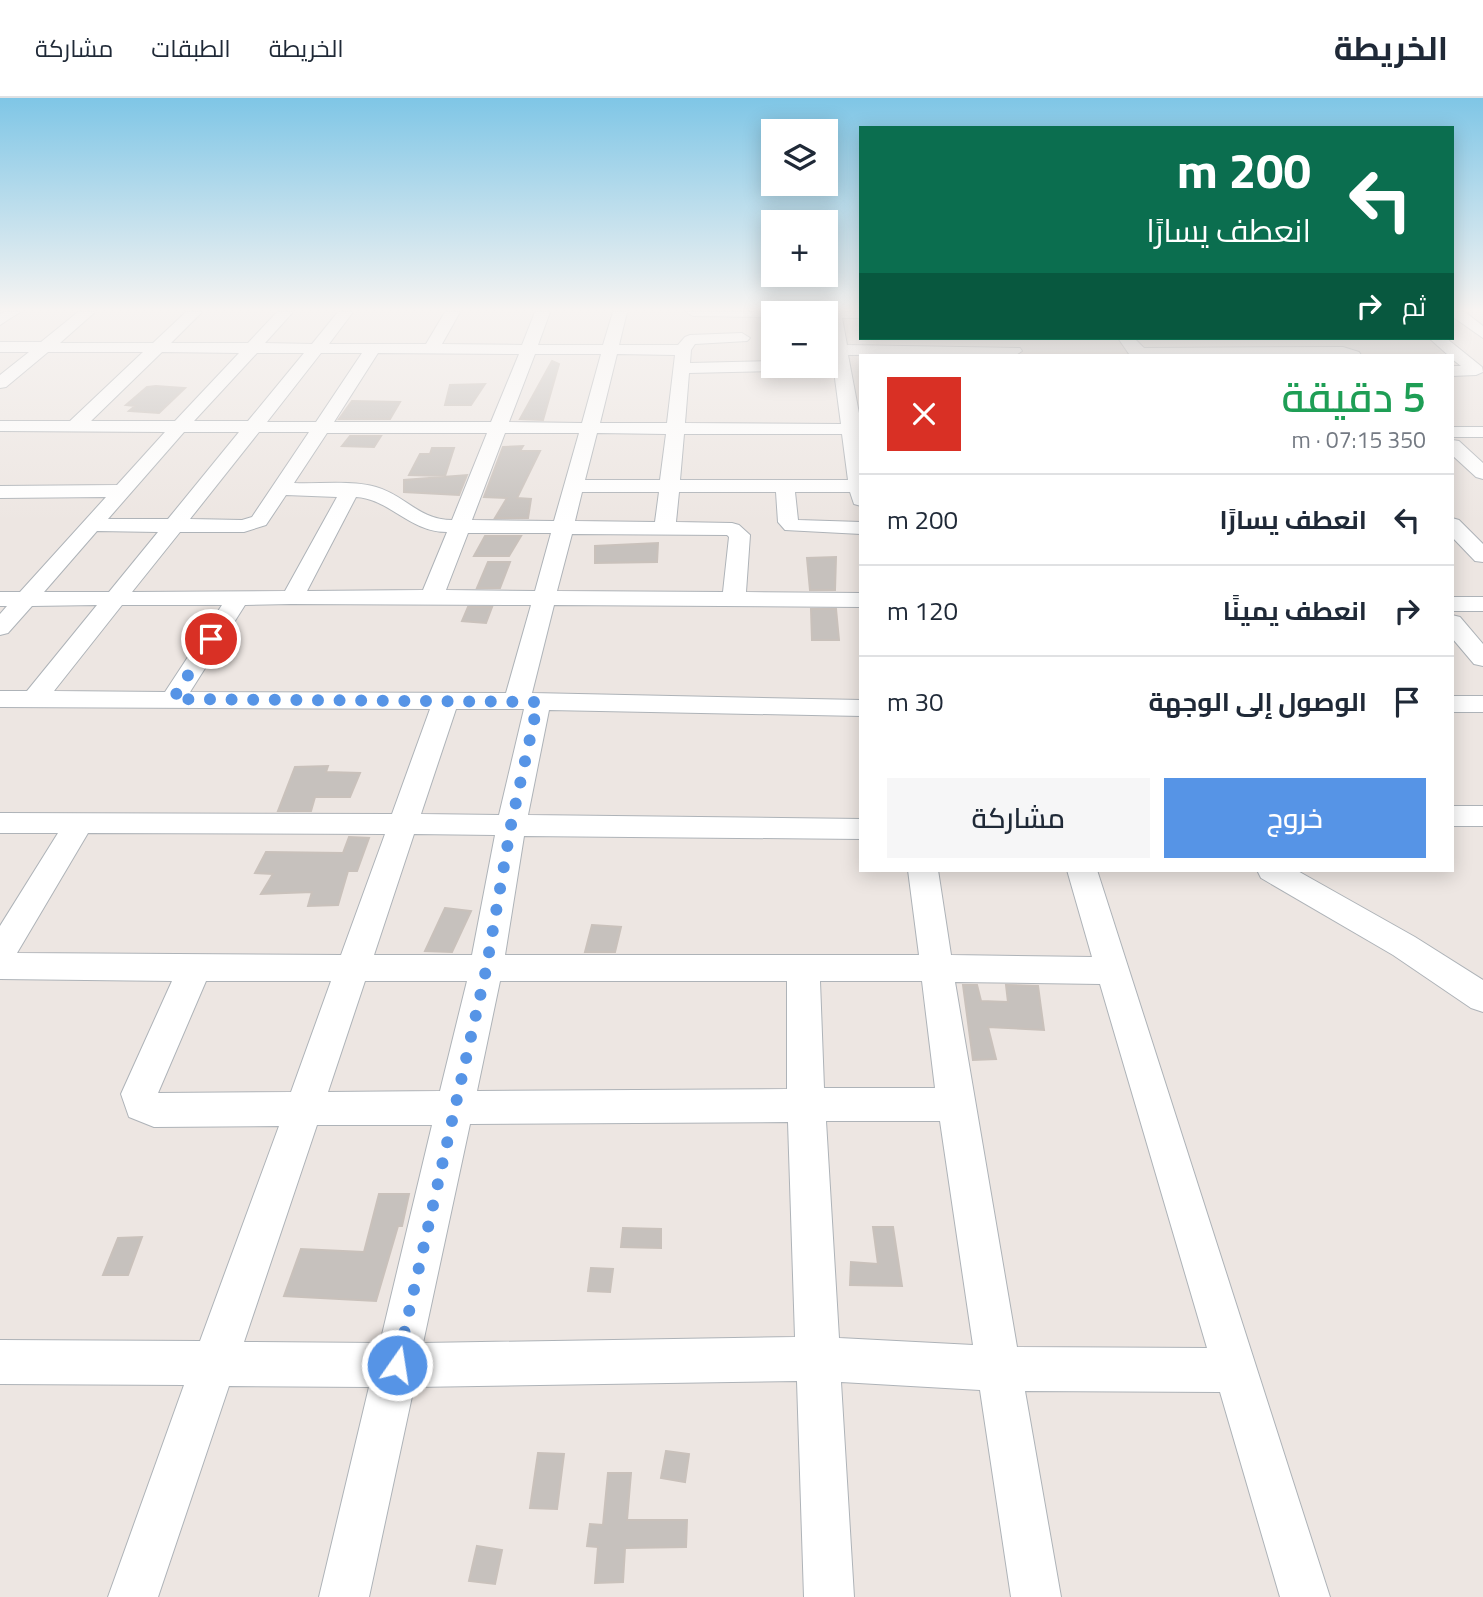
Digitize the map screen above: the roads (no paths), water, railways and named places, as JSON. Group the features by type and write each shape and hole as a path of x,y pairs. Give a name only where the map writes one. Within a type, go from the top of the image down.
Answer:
{"street":[{"path":"75,426 121,382"},
{"path":"0,628 120,491 221,382"},
{"path":"34,699 289,382"},
{"path":"91,525 253,525 259,521 282,489 351,382"},
{"path":"432,597 515,382"},
{"path":"344,1597 486,970 545,598 601,382"},
{"path":"665,529 679,382"},
{"path":"842,382 856,429 859,477"},
{"path":"3,429 75,426 856,429"},
{"path":"1454,432 1483,432"},
{"path":"1454,447 1483,473"},
{"path":"574,486 785,486 859,493"},
{"path":"785,486 788,522 792,526 859,528"},
{"path":"282,489 351,489 372,492 422,522 458,528 738,531 734,599"},
{"path":"292,598 351,489"},
{"path":"2,493 120,491"},
{"path":"1454,526 1483,556"},
{"path":"0,599 432,597 859,600"},
{"path":"173,699 237,599"},
{"path":"1454,604 1483,604"},
{"path":"1454,624 1483,659"},
{"path":"0,699 446,701 859,708"},
{"path":"129,1593 214,1364 446,701"},
{"path":"1454,704 1483,704"},
{"path":"1454,816 1483,816"},
{"path":"0,823 859,829"},
{"path":"0,953 79,824"},
{"path":"923,872 956,1104 1036,1597"},
{"path":"1083,872 1304,1597"},
{"path":"1275,872 1404,947 1483,998"},
{"path":"0,966 352,970 936,968 1113,971"},
{"path":"195,968 139,1094 142,1105 154,1110 956,1104"},
{"path":"803,970 806,1104 828,1597"},
{"path":"0,1362 397,1365 819,1359 1000,1369 1236,1370"}]}
